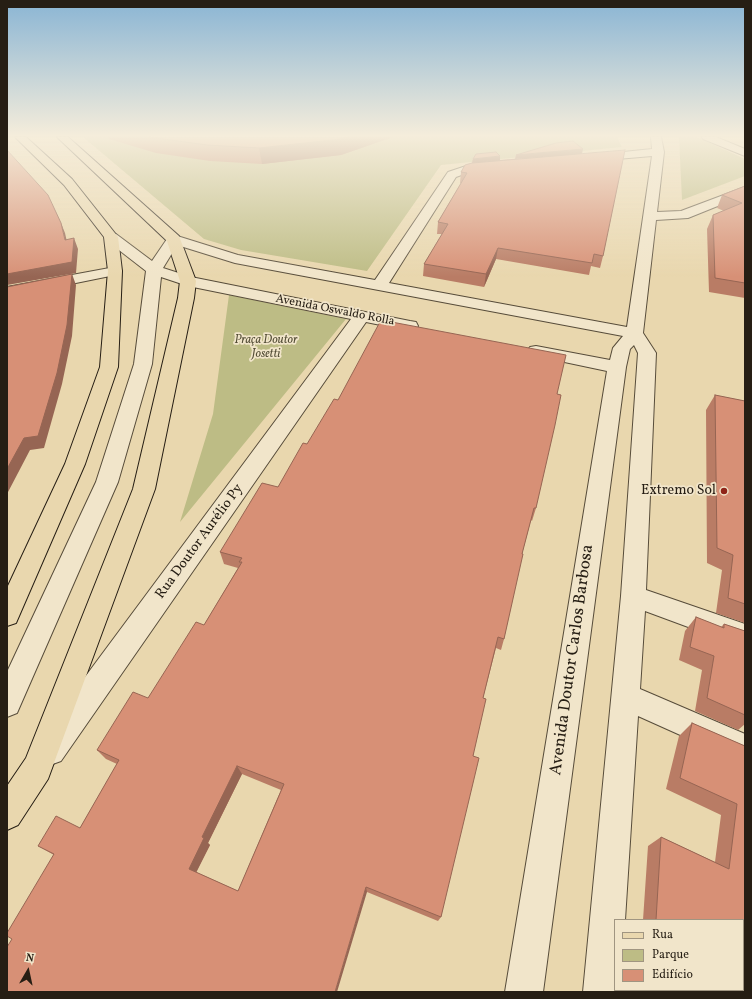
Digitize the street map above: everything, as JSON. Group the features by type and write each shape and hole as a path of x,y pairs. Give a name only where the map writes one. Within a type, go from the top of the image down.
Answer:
{"main road":[{"path":"7,615 75,464 109,368 115,271 111,236 69,184"},
{"path":"7,814 38,768 144,489 175,355 186,298 188,281 174,239 113,184"}],"street":[{"path":"379,286 446,184"},
{"path":"602,992 633,596 647,353 635,333 654,184"},
{"path":"650,216 683,215 745,191"},
{"name":"Avenida Oswaldo Rolla","path":"111,236 154,270 188,281 424,328"},
{"path":"7,703 107,482 143,364 154,270 174,239 235,259 635,333"},
{"path":"7,292 115,271"},
{"name":"Rua Doutor Aurélio Py","path":"7,805 38,768 362,316"},
{"name":"Avenida Doutor Carlos Barbosa","path":"524,992 617,367 622,348 635,333"},
{"path":"524,348 617,367"},
{"path":"633,596 745,636"},
{"path":"625,696 745,749"}],"green space":[{"path":"138,184 428,184 367,271 241,250 204,239"},
{"path":"681,184 725,184 682,200"},
{"name":"Praça Doutor Josetti","path":"229,295 346,319 180,522 213,414"}],"building":[{"path":"7,184 38,184 48,195 61,223 65,240 74,238 72,262 7,274"},
{"path":"461,184 618,184 603,256 594,254 592,263 498,248 486,274 424,264 448,224 438,222"},
{"path":"745,186 745,283 715,278 713,215 742,203 722,195"},
{"path":"72,274 67,325 57,373 38,436 24,438 7,469 7,287"},
{"path":"381,320 566,355 557,394 561,395 536,508 534,508 522,554 504,639 498,637 483,698 486,699 473,756 479,758 441,917 366,887 335,992 7,992 7,947 12,939 7,936 7,933 54,854 38,846 56,816 80,828 119,760 97,750 133,692 148,698 196,622 204,625 242,562 239,562 242,558 220,552 262,483 278,487 303,443 307,444 334,399 338,400","holes":["237,766 284,784 238,891 189,869 204,838 202,837"]},
{"path":"715,395 745,401 745,604 728,598 733,555 717,548"},
{"path":"696,617 724,628 724,624 745,631 745,715 707,698 714,656 690,647"},
{"path":"692,723 745,746 745,992 678,992 744,991 744,919 656,919 661,837 729,869 737,804 680,778"}],"place":[{"name":"Extremo Sol","path":"724,491"}]}
